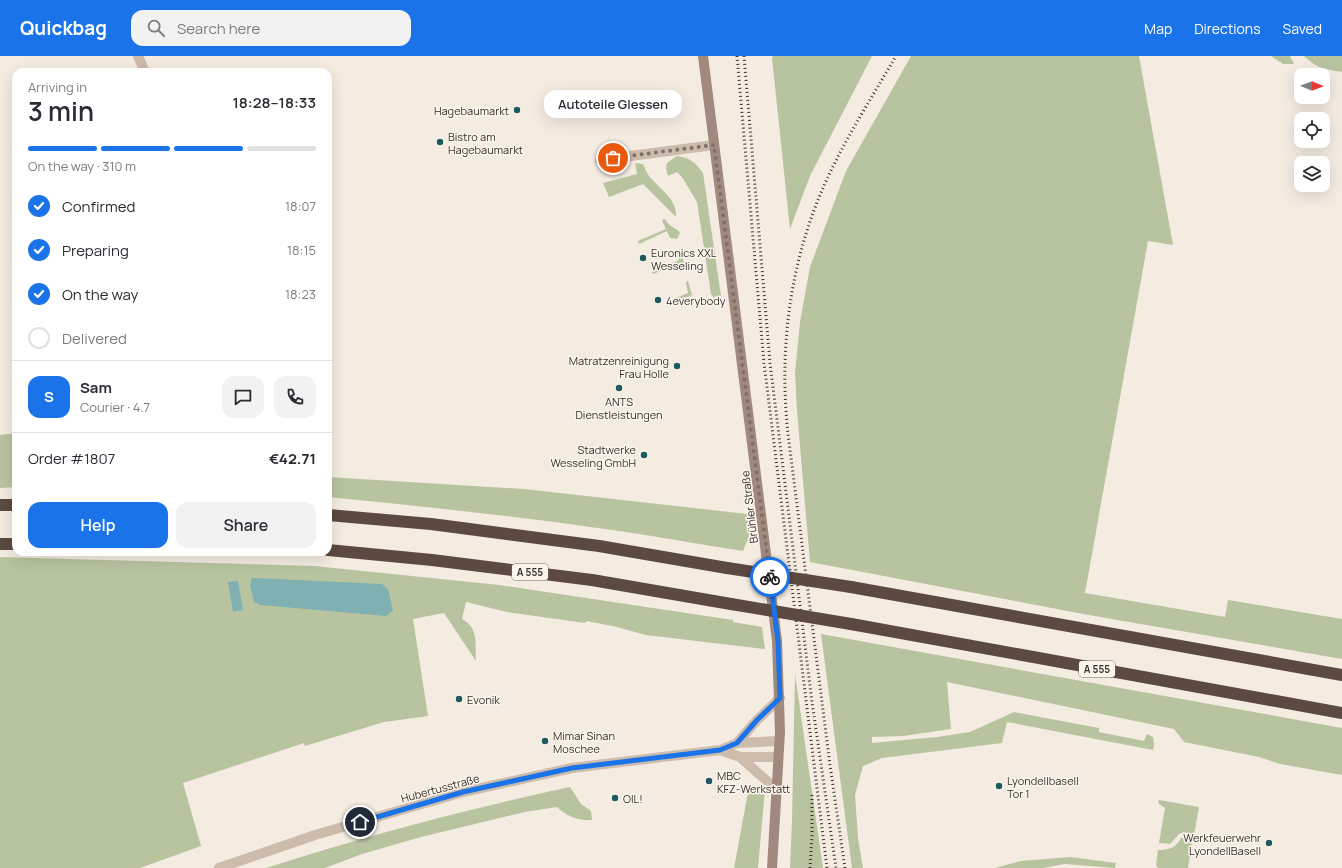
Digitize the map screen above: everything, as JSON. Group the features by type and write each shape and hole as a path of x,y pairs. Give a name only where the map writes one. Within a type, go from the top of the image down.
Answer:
{"highway":[{"path":"0,505 12,505"},
{"path":"332,515 431,524 599,546 851,587 1342,675"},
{"path":"0,544 12,544"},
{"name":"A 555","path":"332,550 432,560 592,580 851,624 1342,713"}],"main road":[{"name":"Brühler Straße","path":"703,56 778,641 780,698 779,741 772,868"}],"street":[{"path":"138,56 143,68"},
{"path":"600,160 714,145"},
{"path":"737,743 757,720 780,698"},
{"name":"Hubertusstraße","path":"219,868 315,836 463,792 572,768 720,750 737,743 779,741"},
{"name":"Hubertusstraße","path":"720,750 740,757 778,757"},
{"path":"740,757 776,789"}],"green space":[{"path":"773,56 872,56 810,176 790,229 772,58"},
{"path":"911,56 1139,56 1173,245 1148,241 1085,593 1225,617 1228,600 1342,619 1342,659 1083,614 810,562 795,373 800,322 810,267 846,171"},
{"path":"1271,56 1290,56 1294,64 1283,64"},
{"path":"1304,56 1342,56 1342,72 1330,70 1330,68 1322,68 1313,64"},
{"path":"677,156 692,161 703,173 721,296 713,297 711,294 697,202 682,177 677,172 668,176 666,168 667,163"},
{"path":"635,163 643,164 646,172 653,181 671,199 676,210 676,217 643,184 609,197 603,183 637,174"},
{"path":"665,219 680,233 677,239 670,238 667,231 639,244 638,241 666,229 662,220"},
{"path":"683,249 682,254 685,269 681,271 678,264 653,274 652,272 679,260 676,252"},
{"path":"687,281 692,295 667,305 666,302 688,293"},
{"path":"12,434 12,487 0,488 0,435"},
{"path":"332,477 524,489 747,514 749,536 743,551 570,524 332,497"},
{"path":"0,557 315,566 499,585 733,620 733,622 762,627 765,649 646,635 587,621 585,623 507,612 466,602 462,619 474,632 476,643 476,661 444,613 413,619 428,716 384,722 305,746 304,743 183,783 201,846 140,868 0,868"},
{"path":"821,634 1342,728 1342,775 1280,764 1259,757 1184,742 1174,729 947,682 951,729 903,736 872,737 872,743 937,737 970,732 1014,712 1099,728 1099,732 1144,741 1147,734 1153,737 1153,750 1007,722 1002,743 882,758 863,766 855,795 858,838 863,868 852,868"},
{"path":"795,674 823,868 790,868"},
{"path":"570,787 581,804 591,811 592,820 582,820 573,817 564,813 557,807 525,812 421,837 362,854 325,868 266,868 417,824 493,804"},
{"path":"749,787 765,789 758,868 734,868"},
{"path":"1159,800 1199,807 1194,835 1185,832 1178,835 1170,844 1159,843 1165,808 1158,803"},
{"path":"1181,838 1192,842 1188,868 1158,868 1156,865 1158,850 1172,848"},
{"path":"1070,857 1116,863 1115,868 1065,864 1043,868 995,868 1021,861"}],"water":[{"path":"252,578 382,584 388,589 393,610 386,616 260,605 254,602 250,585"},
{"path":"238,581 243,610 233,612 228,582"}],"railway":[{"path":"737,56 764,363 827,868"},
{"path":"744,56 770,363 812,702 836,868"},
{"path":"845,868 830,765 788,434 785,372 786,340 789,309 795,278 811,218 839,154 896,56"},
{"path":"810,868 812,793"}],"way so far":[{"path":"613,158 714,145 770,577"}],"place":[{"name":"Hagebaumarkt","path":"517,110"},
{"name":"Bistro am Hagebaumarkt","path":"440,142"},
{"name":"Autoteile Glessen","path":"613,158"},
{"name":"Euronics XXL Wesseling","path":"643,258"},
{"name":"4everybody","path":"658,300"},
{"name":"Matratzenreinigung Frau Holle","path":"677,366"},
{"name":"ANTS Dienstleistungen","path":"619,388"},
{"name":"Stadtwerke Wesseling GmbH","path":"644,455"},
{"name":"Evonik","path":"459,699"},
{"name":"Mimar Sinan Moschee","path":"545,741"},
{"name":"MBC KFZ-Werkstatt","path":"709,781"},
{"name":"Lyondellbasell Tor 1","path":"999,786"},
{"name":"OIL!","path":"615,798"},
{"name":"Werkfeuerwehr LyondellBasell","path":"1269,843"}],"route":[{"path":"360,822 463,792 572,768 720,750 737,743 757,720 780,698 778,641 770,577"}]}
